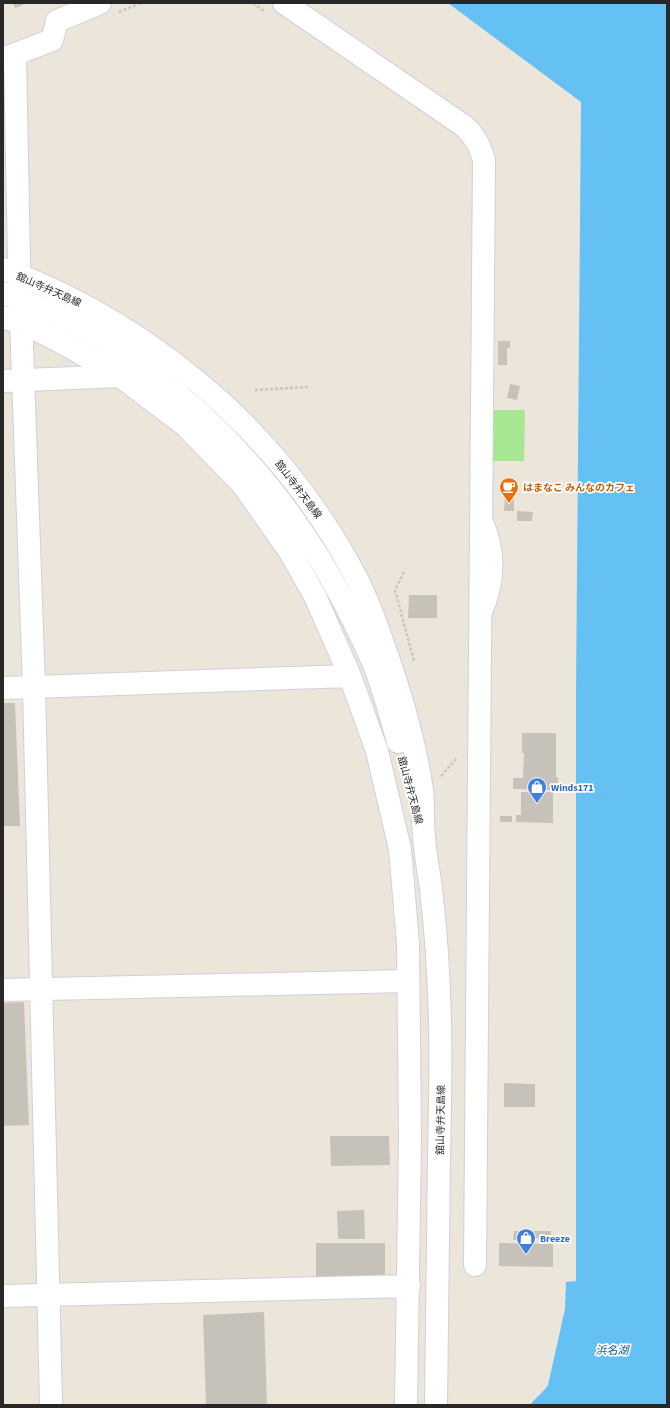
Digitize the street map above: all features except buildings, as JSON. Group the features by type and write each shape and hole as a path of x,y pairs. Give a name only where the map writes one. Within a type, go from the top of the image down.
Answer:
{"street":[{"path":"51,1405 34,687 14,381 11,272 9,57 52,40 57,21 100,3"},
{"path":"275,8 464,126 474,136 480,147 484,160 475,1265"},
{"name":"舘山寺弁天島線","path":"11,272 63,294 136,336 171,360 204,386 235,415 291,478 316,511 360,584 376,622 403,702 418,773 424,812 423,835 435,928 440,1021 436,1405"},
{"name":"舘山寺弁天島線","path":"12,296 53,314 89,333 124,354 157,378 189,403 219,431 274,491 320,558 358,630 375,668 399,746 415,814 423,835"},
{"path":"12,320 77,351 120,376 186,426 243,485 290,552 315,596 350,676 377,750 400,849 408,943 407,981 410,1136 409,1286 406,1405"},
{"path":"14,381 120,376"},
{"path":"3,688 350,676"},
{"path":"3,990 407,981"},
{"path":"3,1296 409,1286"}],"path":[{"path":"253,3 275,8"},
{"path":"255,390 308,387"},
{"path":"438,779 459,755"}],"green space":[{"path":"493,410 525,410 524,461 492,461"}],"water":[{"name":"浜名湖","path":"448,3 667,3 667,1405 530,1405 548,1385 565,1309 566,1282 576,1281 576,691 581,102"}],"place":[{"name":"はまなこ みんなのカフェ","path":"509,504"},
{"name":"Winds171","path":"537,804"},
{"name":"Breeze","path":"526,1255"}]}
